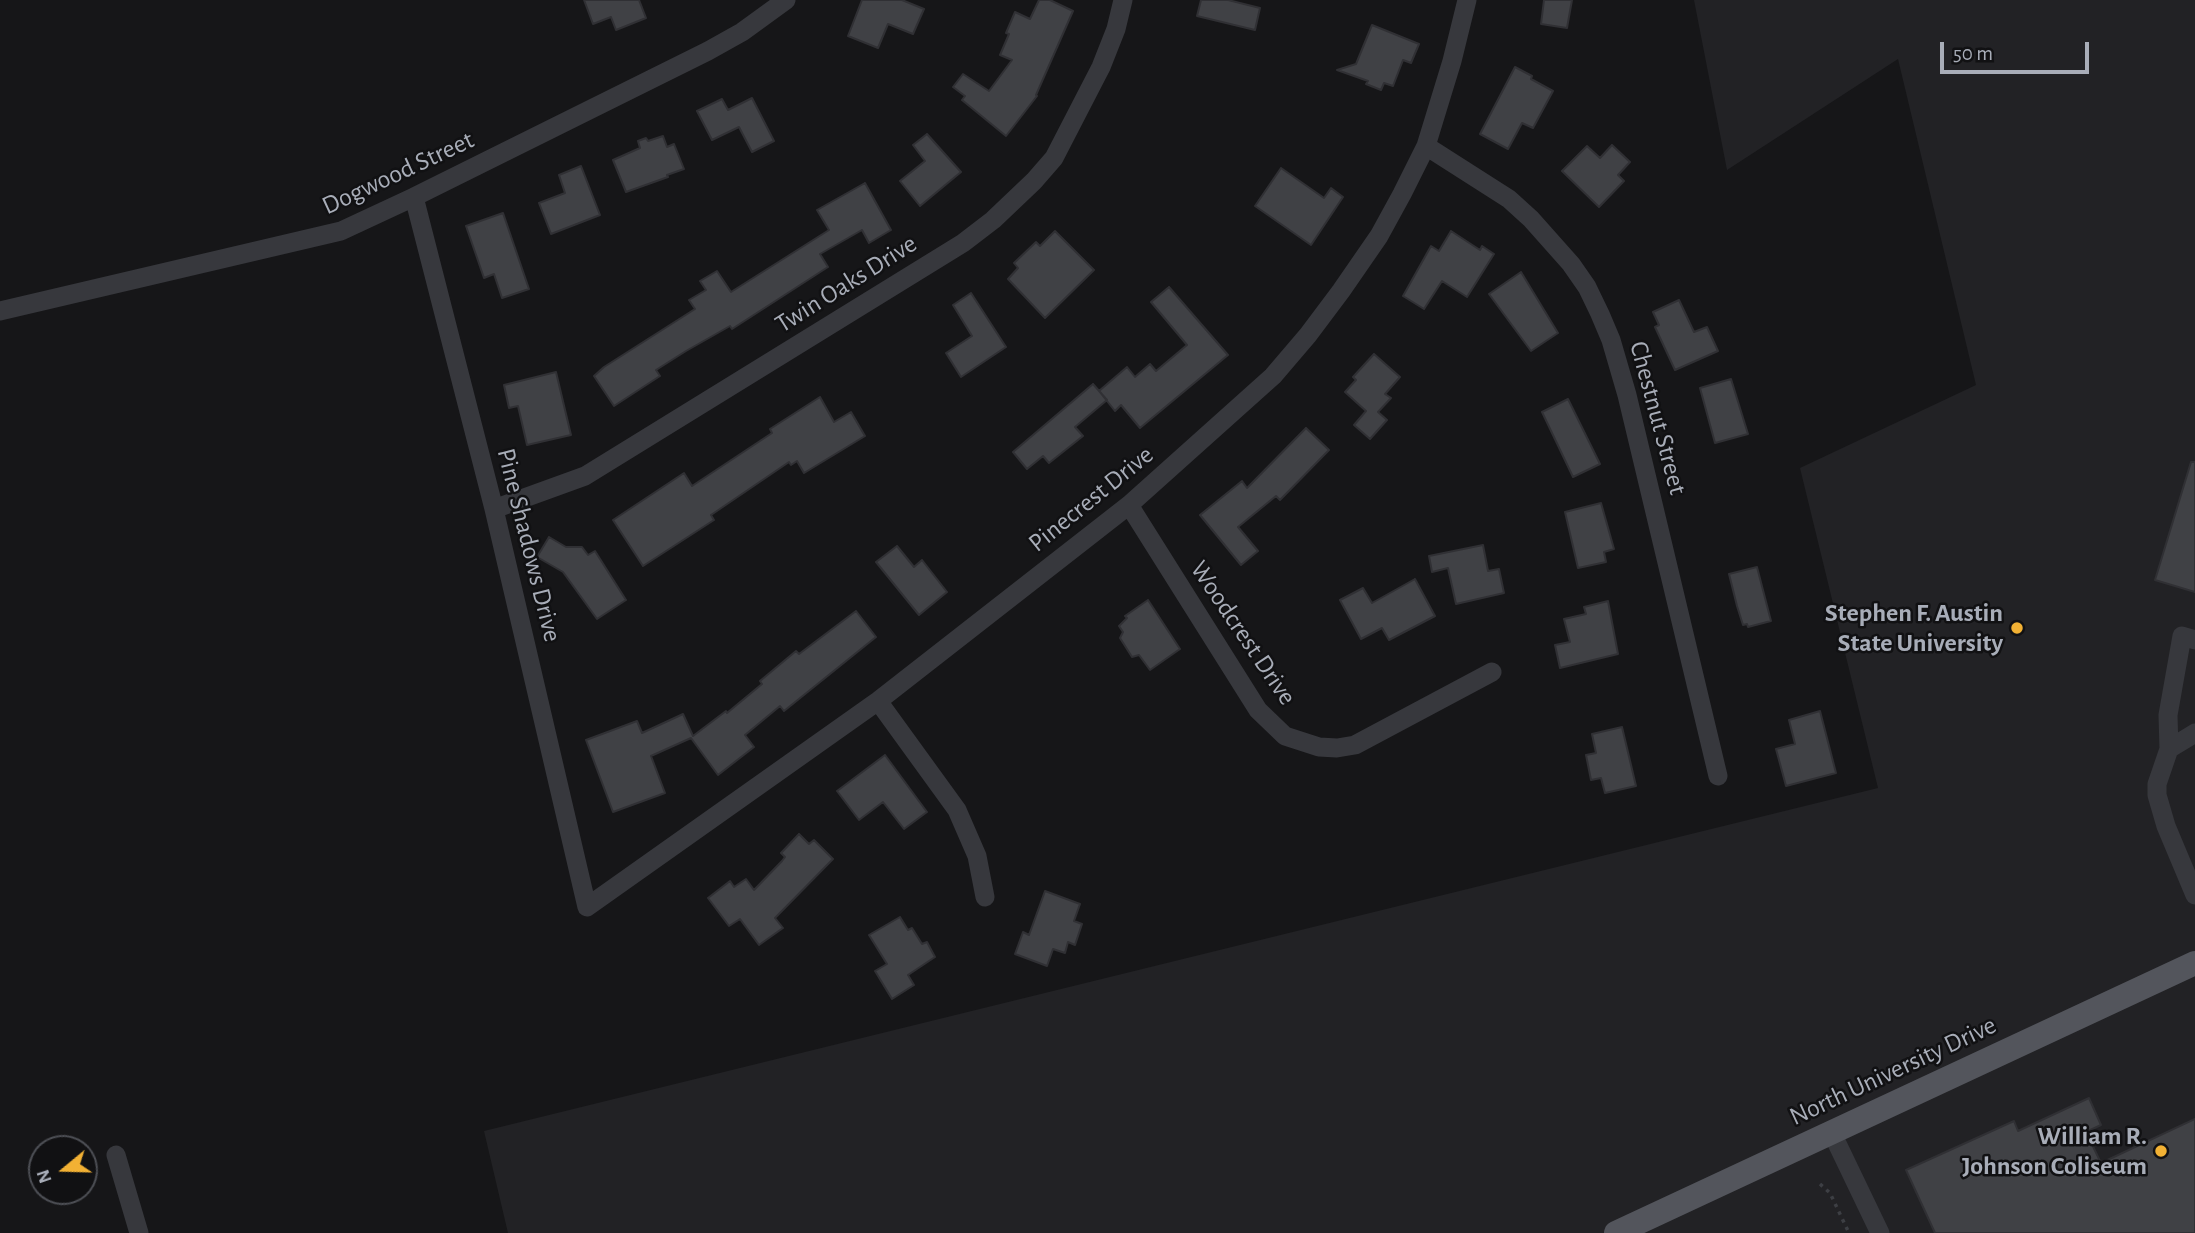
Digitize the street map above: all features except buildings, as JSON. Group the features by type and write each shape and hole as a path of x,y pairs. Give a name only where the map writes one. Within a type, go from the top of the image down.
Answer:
{"main road":[{"name":"North University Drive","path":"1616,1233 2195,963"}],"street":[{"name":"Dogwood Street","path":"0,311 341,231 708,51 742,32 786,0"},
{"name":"Twin Oaks Drive","path":"494,509 585,476 962,243 993,220 1034,181 1059,149 1101,67 1116,29 1123,0"},
{"name":"Pinecrest Drive","path":"587,907 878,701 1129,505 1273,376 1308,335 1379,236 1426,146 1467,0"},
{"name":"Chestnut Street","path":"1426,146 1508,199 1531,219 1571,264 1587,287 1600,314 1628,395 1718,776"},
{"name":"Pine Shadows Drive","path":"414,197 494,509 587,907"},
{"name":"Woodcrest Drive","path":"1129,505 1258,710 1285,736 1319,747 1355,745 1492,672"},
{"path":"2195,640 2182,636 2168,715 2169,748 2157,784 2157,795 2166,826 2195,895"},
{"path":"878,701 957,810 977,856 985,897"},
{"path":"2169,748 2195,733"},
{"path":"1832,1133 1880,1233"},
{"path":"116,1155 139,1233"}],"path":[{"path":"1820,1184 1830,1193 1849,1233"}],"shaded area":[{"name":"Stephen F. Austin State University","path":"1694,0 2195,0 2195,1233 508,1233 484,1131 1878,788 1800,468 1976,385 1898,59 1727,170"}],"place":[{"name":"Stephen F. Austin State University","path":"2017,628"},
{"name":"William R. Johnson Coliseum","path":"2161,1151"}]}
